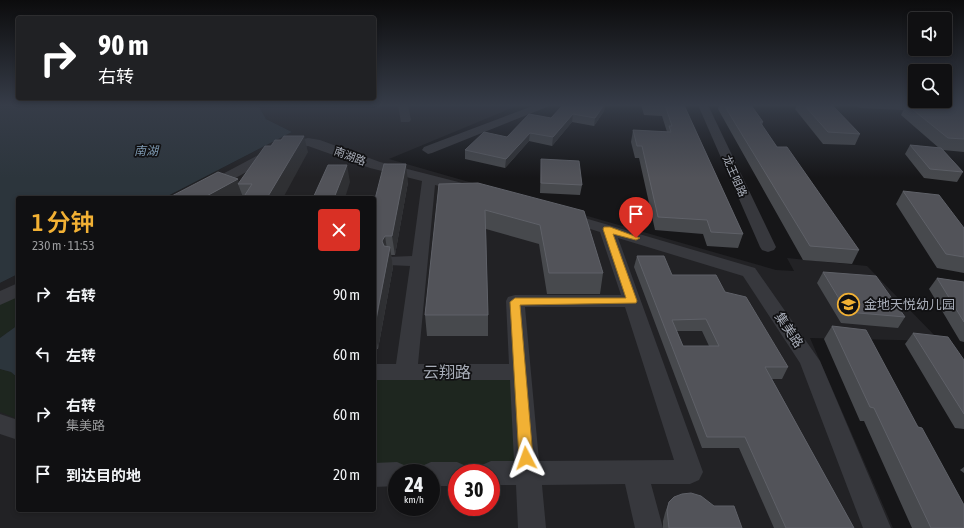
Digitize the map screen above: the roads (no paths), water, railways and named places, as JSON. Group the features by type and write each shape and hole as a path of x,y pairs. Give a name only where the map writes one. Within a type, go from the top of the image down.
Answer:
{"street":[{"path":"428,150 479,130"},
{"name":"龙王咀路","path":"715,130 768,247"},
{"name":"南湖路","path":"192,196 281,148 308,142 316,143 375,165 482,193"},
{"path":"406,372 429,179"},
{"name":"集美路","path":"556,214 749,272 810,361 877,528"},
{"path":"500,473 690,472 607,229"},
{"path":"394,262 419,261"},
{"path":"0,299 16,290"},
{"path":"532,528 515,302 632,301"},
{"name":"云翔路","path":"376,372 520,372"},
{"path":"0,424 16,429"},
{"path":"635,472 649,528"},
{"path":"376,475 388,474"}],"water":[{"name":"南湖","path":"0,130 287,130 292,132 168,196 16,196 16,275 0,283"},
{"path":"16,326 16,376 11,372 0,369 0,338"}],"place":[{"name":"金地天悦幼儿园","path":"849,304"}]}
